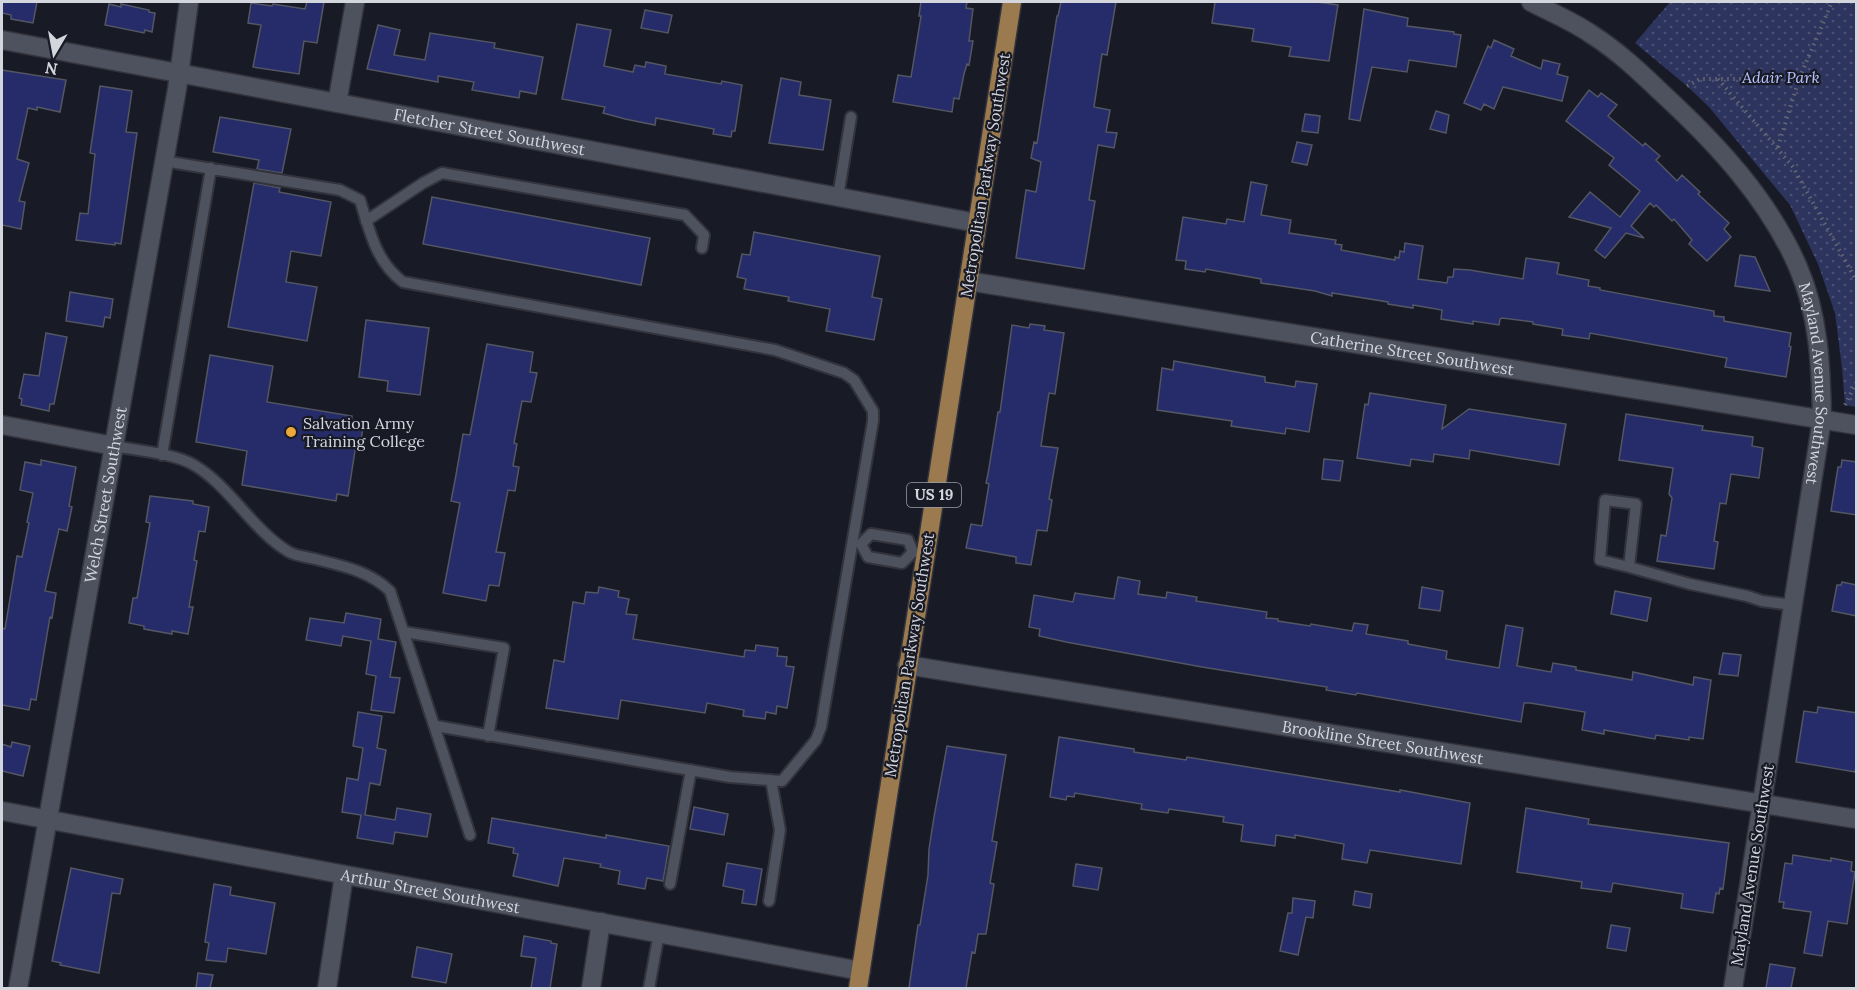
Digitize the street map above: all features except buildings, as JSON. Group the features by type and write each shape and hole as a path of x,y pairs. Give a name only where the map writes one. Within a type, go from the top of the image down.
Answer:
{"main road":[{"name":"Metropolitan Parkway Southwest","path":"860,980 907,666 919,554 968,281 1012,2"}],"street":[{"name":"Welch Street Southwest","path":"18,988 180,73 189,2"},
{"path":"337,103 355,2"},
{"name":"Mayland Avenue Southwest","path":"1531,2 1591,34 1636,68 1700,129 1736,170 1775,222 1798,268 1814,317 1821,368 1822,419 1733,988"},
{"name":"Fletcher Street Southwest","path":"2,40 977,223"},
{"name":"Catherine Street Southwest","path":"968,281 1857,424"},
{"path":"2,425 114,446"},
{"name":"Brookline Street Southwest","path":"907,666 1857,819"},
{"name":"Arthur Street Southwest","path":"2,811 659,933 860,980"},
{"path":"327,988 344,875"},
{"path":"591,988 602,922"}],"lane":[{"path":"838,197 851,117"},
{"path":"164,161 340,190 360,200 375,249 392,274 403,282 775,350 844,373 854,380 873,411 857,543 821,727 816,740 782,781 730,777 436,726"},
{"path":"162,455 212,168"},
{"path":"366,221 442,173 685,215 704,236 702,248"},
{"path":"114,446 192,463 207,474 276,543 291,553 367,574 380,581 390,591 470,835"},
{"path":"1629,567 1636,504 1605,500 1600,560 1689,584 1747,596 1762,602 1792,605"},
{"path":"871,534 908,540 919,554 902,563 868,557 857,543 871,534"},
{"path":"404,632 504,648 488,736"},
{"path":"670,884 690,770"},
{"path":"769,901 780,830 771,780"},
{"path":"649,988 659,933"}],"path":[{"path":"1778,148 1799,80 1832,2"},
{"path":"1688,86 1700,79 1799,80"},
{"path":"1718,79 1793,167 1857,280"},
{"path":"1845,405 1857,383"}],"green space":[{"name":"Adair Park","path":"1670,2 1856,2 1856,407 1845,405 1835,313 1818,264 1790,205 1709,107 1635,43"}],"place":[{"name":"Salvation Army Training College","path":"291,432"}]}
